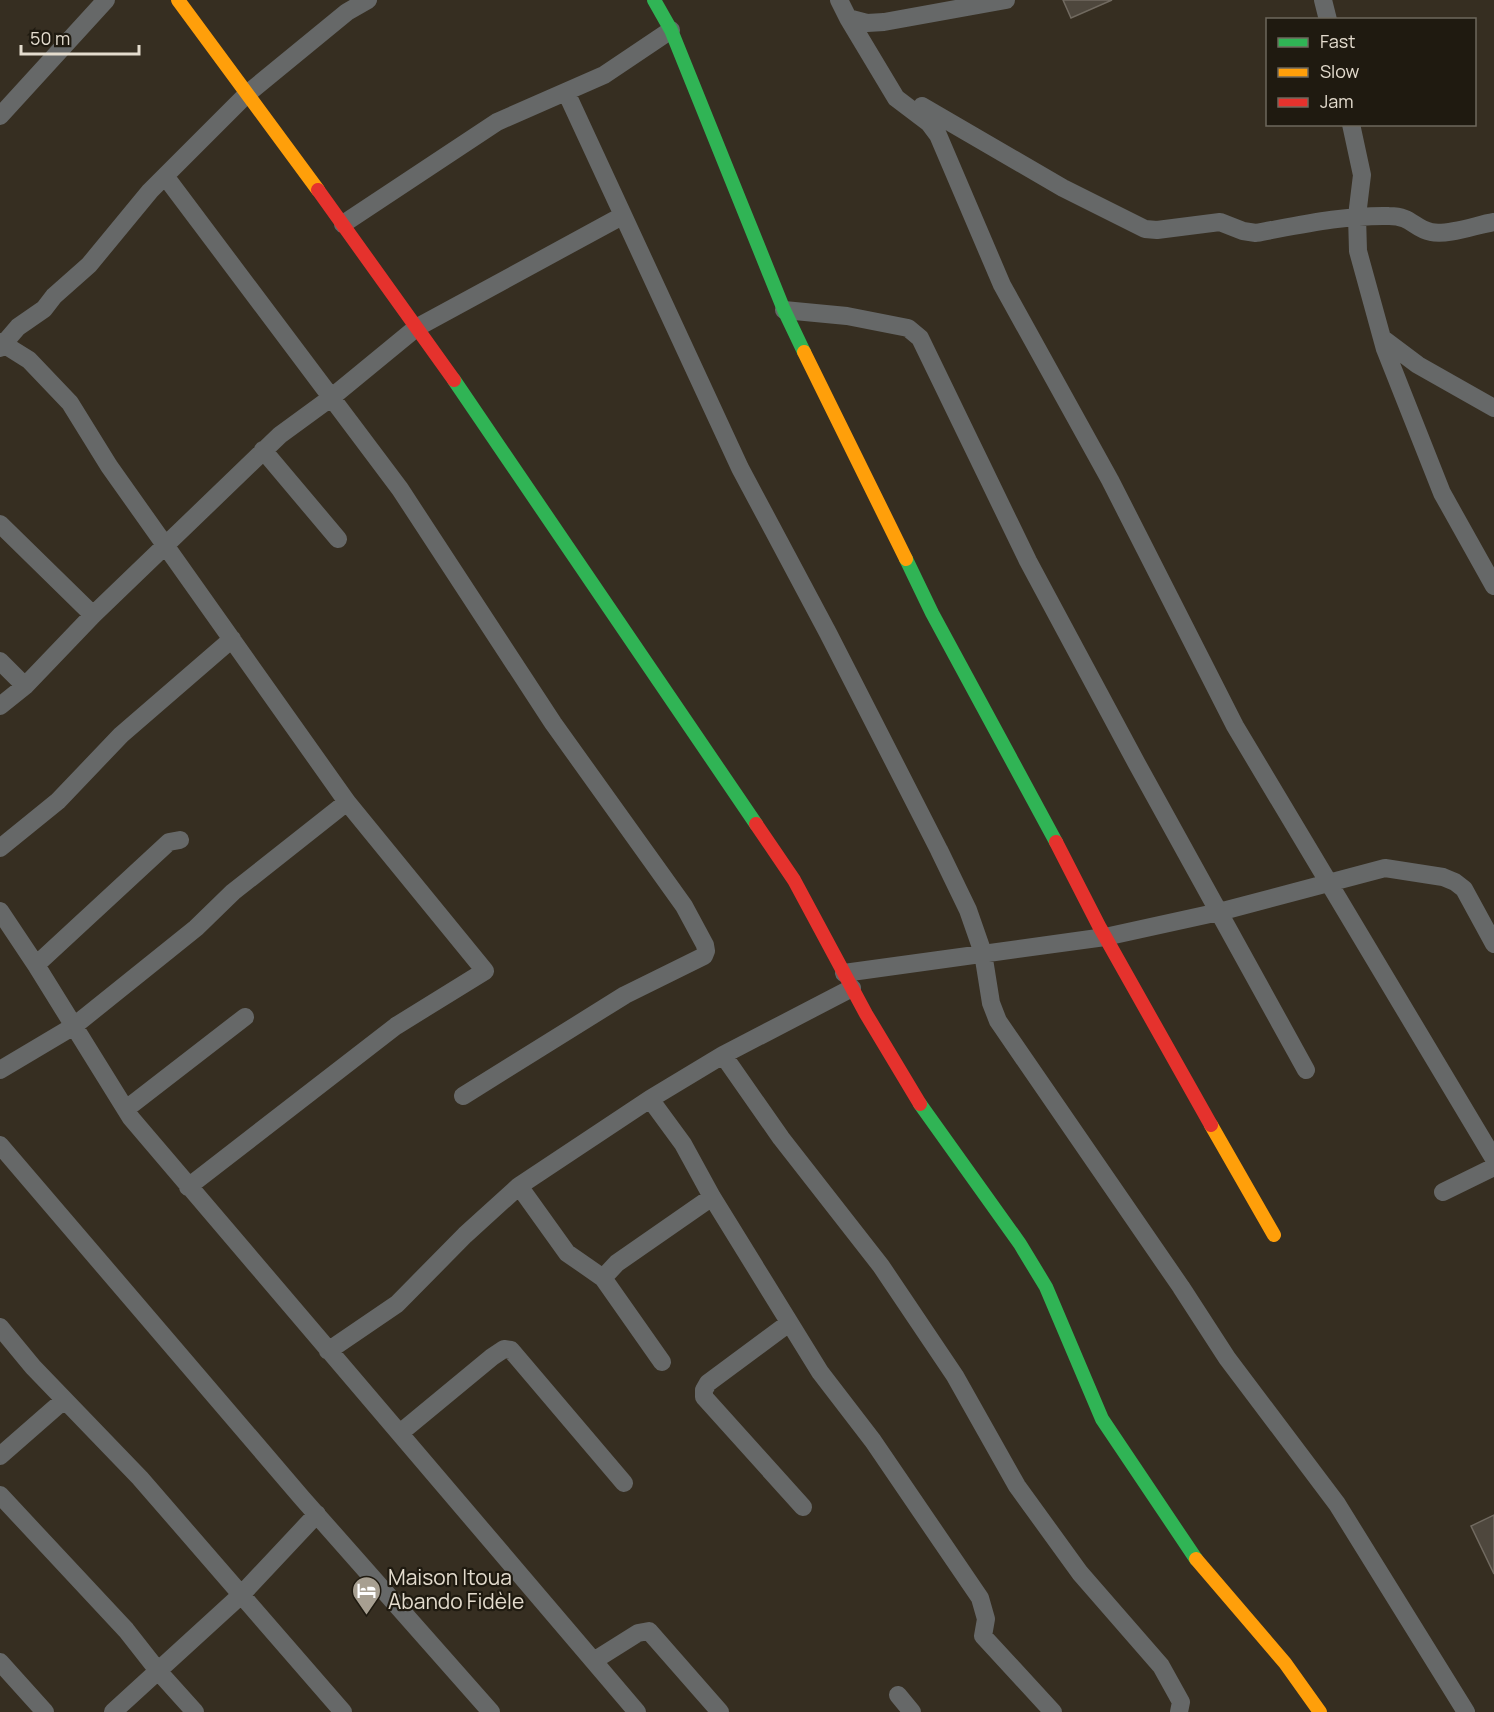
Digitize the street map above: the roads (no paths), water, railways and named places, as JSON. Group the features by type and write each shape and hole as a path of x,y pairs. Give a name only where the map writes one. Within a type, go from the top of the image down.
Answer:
{"street":[{"path":"0,116 106,0"},
{"path":"178,0 343,224 463,393 794,880 848,981 919,1102 1020,1244 1046,1287 1102,1419 1197,1560 1285,1663 1320,1712"},
{"path":"188,1187 396,1026 485,971 347,802 109,466 62,393 29,360 1,345 18,327 44,309 69,282 89,265 150,191 247,94 347,12 368,0"},
{"path":"654,0 671,30 784,310 932,613 1030,791 1105,937 1274,1235"},
{"path":"839,0 889,88 902,104 929,123 938,135 1002,285 1110,480 1235,726 1494,1159"},
{"path":"848,18 867,22 884,22 1006,0"},
{"path":"1323,0 1328,18"},
{"path":"343,224 497,122 604,75 671,30"},
{"path":"889,88 1063,188 1145,229 1157,230 1220,222 1243,231 1256,233 1357,216 1405,217 1427,231 1439,234 1494,222"},
{"path":"566,92 740,468 828,633 968,910 982,953 991,1003 998,1021 1181,1287 1227,1358 1337,1504 1466,1712"},
{"path":"1351,126 1362,176 1357,216 1358,251 1382,338 1442,493 1494,586"},
{"path":"165,176 400,489 553,723 684,906 705,945 704,956 625,995 463,1096"},
{"path":"0,706 25,686 93,615 280,435 332,397 416,328 622,216"},
{"path":"784,310 847,316 908,327 920,338 1028,561 1306,1070"},
{"path":"1382,338 1418,365 1494,408"},
{"path":"263,450 338,539"},
{"path":"0,524 93,615"},
{"path":"0,848 58,801 121,735 232,639"},
{"path":"0,661 25,686"},
{"path":"0,1070 74,1026 196,928 233,892 347,802"},
{"path":"36,965 169,842 180,840"},
{"path":"328,1351 397,1304 465,1235 519,1186 650,1099 848,981 982,953 1105,937 1219,912 1385,868 1443,877 1455,882 1464,889 1494,944"},
{"path":"0,911 126,1110 188,1187 595,1660 637,1712"},
{"path":"126,1110 245,1017"},
{"path":"723,1055 781,1138 881,1266 955,1376 1017,1486 1080,1573 1161,1666 1181,1702 1179,1712"},
{"path":"650,1099 683,1144 712,1197 758,1268 820,1372 873,1441 980,1598 986,1620 982,1636 1053,1712"},
{"path":"0,1145 317,1514 491,1712"},
{"path":"1443,1192 1494,1167"},
{"path":"519,1186 567,1252 603,1278 662,1362"},
{"path":"603,1278 617,1263 712,1197"},
{"path":"789,1323 708,1383 704,1390 704,1397 803,1507"},
{"path":"0,1327 33,1367 140,1478 343,1712"},
{"path":"400,1433 492,1357 504,1349 512,1350 624,1482"},
{"path":"0,1456 64,1400"},
{"path":"0,1495 126,1630 195,1712"},
{"path":"113,1712 241,1595 317,1514"},
{"path":"595,1660 638,1633 649,1631 720,1712"},
{"path":"0,1662 45,1712"},
{"path":"898,1695 912,1712"}],"place":[{"name":"Maison Itoua Abando Fidèle","path":"367,1616"}]}
